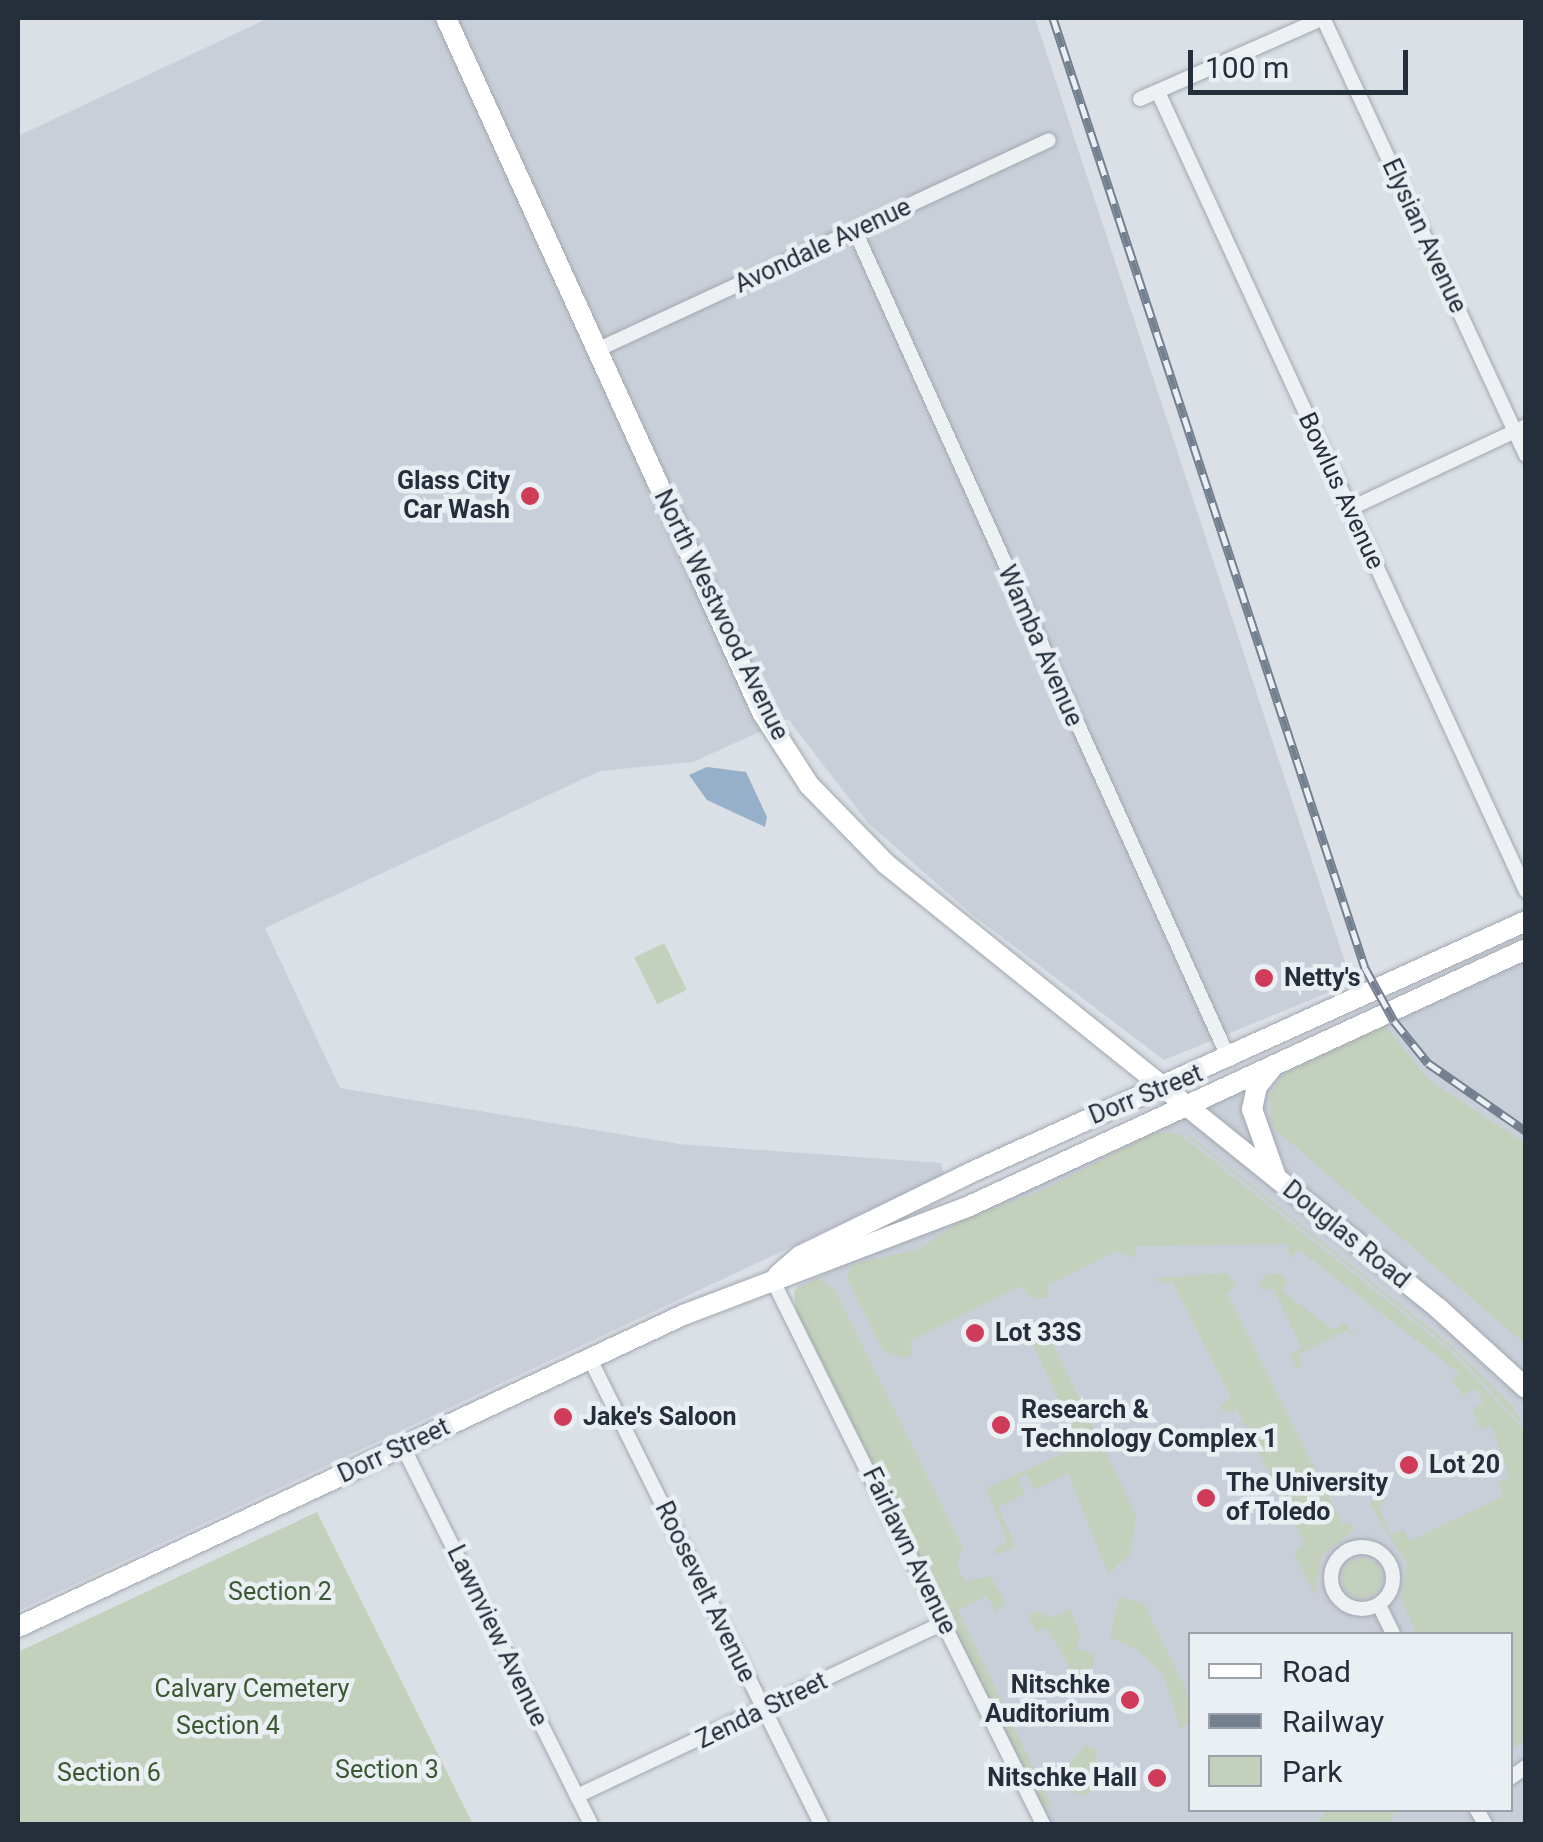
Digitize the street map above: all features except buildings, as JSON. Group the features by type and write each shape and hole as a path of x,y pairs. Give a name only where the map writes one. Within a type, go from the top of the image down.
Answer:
{"main road":[{"name":"North Westwood Avenue","path":"446,18 762,712 809,785 886,864 1163,1086"},
{"name":"Dorr Street","path":"772,1279 800,1256 974,1177 1040,1141 1229,1060 1400,974 1526,922"},
{"name":"Dorr Street","path":"18,1627 590,1359 772,1279 812,1271 904,1233 1526,949"},
{"path":"1276,1064 1257,1086 1252,1109 1278,1180"},
{"name":"Douglas Road","path":"1163,1086 1472,1336 1526,1388"},
{"path":"904,1233 902,1218 974,1177"}],"street":[{"path":"1140,99 1324,18"},
{"name":"Elysian Avenue","path":"1324,18 1520,429 1526,455"},
{"name":"Bowlus Avenue","path":"1158,92 1526,891"},
{"name":"Avondale Avenue","path":"597,350 1048,140"},
{"name":"Wamba Avenue","path":"855,231 1229,1060"},
{"path":"1349,509 1520,429"},
{"name":"Fairlawn Avenue","path":"772,1279 1044,1824"},
{"name":"Roosevelt Avenue","path":"590,1359 821,1824"},
{"name":"Lawnview Avenue","path":"403,1447 592,1824"},
{"path":"1373,1549 1388,1561 1392,1590 1379,1605 1359,1609 1335,1594 1331,1576 1346,1552 1373,1549"},
{"path":"1379,1605 1392,1632"},
{"name":"Zenda Street","path":"577,1796 944,1622"}],"shaded area":[{"path":"269,18 1035,18 1352,983 1164,1060 970,913 868,823 788,719 693,762 600,771 265,928 340,1088 679,1144 941,1163 944,1175 18,1611 18,136"},
{"name":"The University of Toledo","path":"1525,959 1525,1824 1043,1824 796,1311 797,1286"}],"green space":[{"path":"664,943 687,990 657,1004 634,957"},
{"path":"1385,1026 1429,1080 1525,1143 1525,1344 1271,1126 1270,1094 1284,1074"},
{"path":"1180,1130 1451,1345 1513,1407 1525,1428 1455,1352"},
{"path":"1154,1133 1178,1133 1452,1353 1525,1432 1526,1739 1513,1749 1513,1632 1416,1632 1401,1601 1407,1564 1370,1504 1376,1495 1388,1496 1379,1508 1391,1534 1404,1530 1410,1541 1503,1496 1498,1483 1509,1477 1492,1426 1480,1429 1472,1409 1483,1403 1481,1396 1476,1389 1463,1395 1452,1382 1459,1373 1298,1249 1290,1259 1287,1244 1137,1246 1134,1258 1116,1251 1047,1286 1048,1298 1029,1297 1022,1286 909,1342 914,1353 905,1358 883,1351 847,1279 852,1264 917,1250 962,1220 1036,1193"},
{"path":"1226,1273 1237,1285 1227,1293 1343,1525 1351,1522 1354,1530 1321,1556 1315,1596 1294,1552 1305,1544 1237,1409 1224,1413 1220,1405 1231,1398 1172,1281 1160,1284 1156,1278"},
{"path":"1280,1273 1288,1281 1282,1291 1333,1330 1345,1323 1357,1339 1346,1330 1298,1355 1303,1365 1297,1368 1290,1355 1302,1348 1273,1289 1258,1289 1263,1276"},
{"path":"818,1278 834,1289 963,1548 956,1566 965,1581 990,1576 1006,1603 996,1612 987,1596 958,1610 1053,1809 1035,1799 796,1311 794,1290"},
{"path":"1044,1326 1136,1515 1130,1555 1108,1574 1068,1473 1034,1490 1027,1474 1018,1478 1025,1494 998,1507 1016,1546 997,1555 995,1549 1007,1541 986,1488 1071,1450 1077,1440 1028,1334"},
{"name":"Calvary Cemetery","path":"317,1512 473,1824 18,1824 18,1652"},
{"path":"1362,1558 1376,1564 1382,1578 1376,1592 1362,1598 1348,1592 1342,1578 1348,1564"},
{"path":"1119,1596 1144,1604 1188,1694 1188,1722 1181,1730 1163,1674 1138,1650 1110,1637"},
{"path":"1070,1609 1080,1633 1077,1649 1096,1654 1084,1692 1047,1628 1036,1632 1028,1616 1038,1611 1051,1618"},
{"path":"1085,1746 1095,1749 1097,1769 1115,1792 1105,1785 1083,1796 1073,1793 1067,1767"},
{"path":"1324,1812 1394,1812 1390,1824 1319,1824"}],"water":[{"path":"707,767 746,772 767,817 765,827 707,800 689,775"}],"railway":[{"path":"1053,18 1365,968 1394,1021 1428,1063 1526,1131"}],"place":[{"name":"Glass City Car Wash","path":"530,496"},
{"name":"Netty's","path":"1264,978"},
{"name":"Lot 33S","path":"975,1333"},
{"name":"Jake's Saloon","path":"563,1417"},
{"name":"Research & Technology Complex 1","path":"1001,1425"},
{"name":"Lot 20","path":"1409,1465"},
{"name":"The University of Toledo","path":"1206,1498"},
{"name":"Nitschke Auditorium","path":"1130,1700"},
{"name":"Nitschke Hall","path":"1157,1778"}],"park label":[{"name":"Section 2","path":"280,1592"},
{"name":"Section 4","path":"228,1726"},
{"name":"Section 3","path":"387,1770"},
{"name":"Section 6","path":"109,1773"}]}
